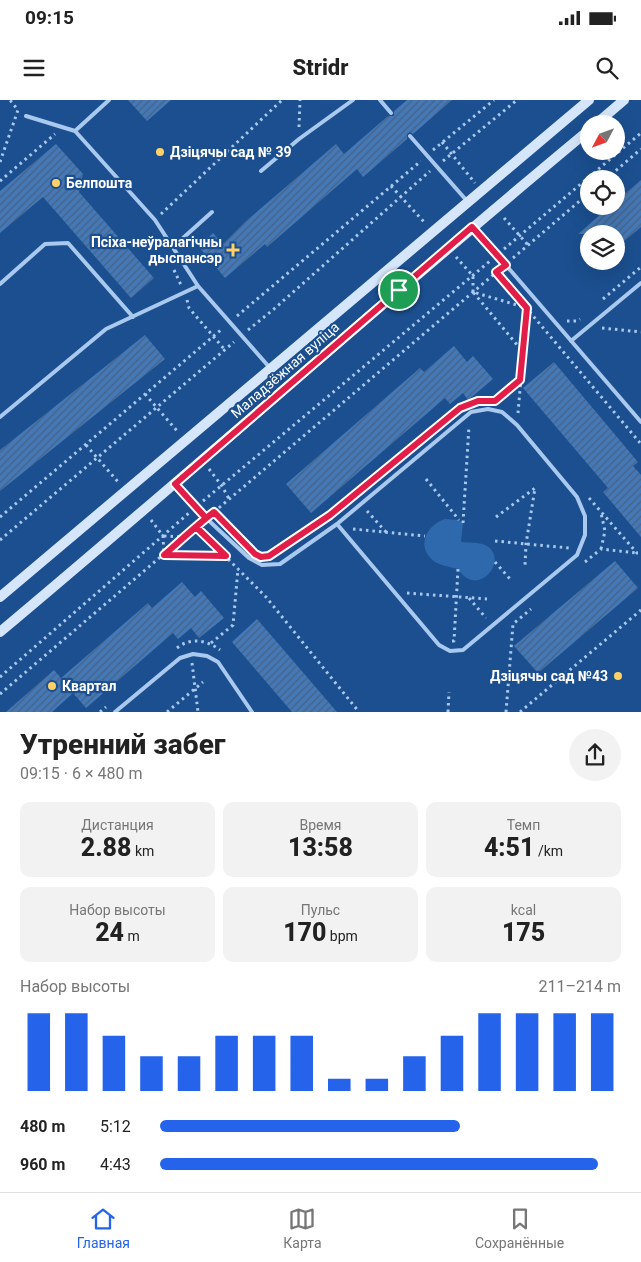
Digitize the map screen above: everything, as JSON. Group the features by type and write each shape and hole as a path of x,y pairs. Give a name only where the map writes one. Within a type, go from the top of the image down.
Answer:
{"main road":[{"name":"Маладзёжная вуліца","path":"0,597 589,100"},
{"path":"606,115 624,100"},
{"name":"Маладзёжная вуліца","path":"0,632 175,484 472,227 580,137"}],"lane":[{"path":"75,131 109,100"},
{"path":"261,171 299,138 353,100"},
{"path":"380,100 391,113"},
{"path":"26,116 75,131 155,220 198,286 270,368"},
{"path":"410,136 468,202"},
{"path":"173,247 212,212"},
{"path":"472,227 641,422"},
{"path":"0,284 46,244 68,243 133,316"},
{"path":"571,341 641,283"},
{"path":"0,417 106,329 185,294 198,286"},
{"path":"175,484 206,518 248,558 262,565 280,564 337,524 471,412 488,409 502,412 517,425 577,497 585,516 585,536 577,555 463,650 450,651 439,645 337,524"},
{"path":"115,712 180,658 194,654 207,656 218,662 252,712"}],"path":[{"path":"0,162 18,110 10,100"},
{"path":"155,220 220,156 282,100"},
{"path":"299,138 300,100"},
{"path":"0,518 494,100"},
{"path":"0,540 274,309 437,165 517,100"},
{"path":"0,181 58,132"},
{"path":"0,677 197,506 641,133"},
{"path":"616,170 641,149"},
{"path":"0,694 580,201"},
{"path":"598,303 641,267"},
{"path":"174,269 189,308 225,350"},
{"path":"496,272 641,444"},
{"path":"473,292 527,308"},
{"path":"473,292 523,352"},
{"path":"518,414 527,308"},
{"path":"561,319 569,322 577,321 584,315"},
{"path":"588,327 641,332"},
{"path":"486,401 495,401 520,380"},
{"path":"463,429 470,423 464,523"},
{"path":"426,479 459,520"},
{"path":"496,517 535,488 526,544 526,566"},
{"path":"588,497 639,553"},
{"path":"360,515 366,510 386,533"},
{"path":"214,512 221,519"},
{"path":"579,568 601,549 606,531 601,512"},
{"path":"269,556 323,520"},
{"path":"352,529 355,520"},
{"path":"196,527 266,597 359,712"},
{"path":"352,529 425,536"},
{"path":"352,529 356,535"},
{"path":"163,536 184,537"},
{"path":"495,541 570,548 564,553"},
{"path":"601,549 639,553"},
{"path":"164,555 226,556"},
{"path":"495,562 510,579"},
{"path":"211,643 233,625 238,568"},
{"path":"448,640 454,641 458,568"},
{"path":"412,600 406,593 487,599"},
{"path":"469,597 486,618"},
{"path":"506,712 512,624 535,605"},
{"path":"520,712 641,610"},
{"path":"176,649 184,642 198,641 211,643 221,651"},
{"path":"192,663 198,712"},
{"path":"187,665 197,663"},
{"path":"167,712 203,682"},
{"path":"448,712 450,692"},
{"path":"100,712 108,706"}],"shaded area":[{"path":"445,519 459,520 463,523 461,542 483,544 492,551 495,558 493,566 489,574 483,579 466,578 458,569 435,562 425,550 425,537 428,532 438,522"}],"building":[{"path":"128,100 171,100 147,121"},
{"path":"407,100 452,100 413,134 410,132 407,134 407,139 363,177 357,169 267,247 265,244 225,278 198,246 213,233 223,244 246,221 336,144 344,154 388,116 394,116 394,111"},
{"path":"56,144 83,174 79,192 154,278 131,298 43,197 0,233 0,191"},
{"path":"641,180 641,227 625,240 625,225 588,225 600,215 625,215 625,193"},
{"path":"145,335 165,359 0,491 0,450"},
{"path":"454,346 467,362 473,356 493,379 468,400 463,393 450,404 445,398 311,513 286,484 420,368 424,372"},
{"path":"554,362 638,462 633,466 641,475 641,537 603,492 608,488 523,388"},
{"path":"615,561 638,588 538,673 514,646"},
{"path":"182,582 195,597 201,591 224,618 199,638 191,628 178,639 173,633 86,708 73,693 52,712 6,712 54,670 61,678 148,603 152,608"},
{"path":"257,619 337,712 292,712 232,642"}],"place":[{"name":"Дзіцячы сад № 39","path":"160,152"},
{"name":"Белпошта","path":"56,183"},
{"name":"Псіха-неўралагічны дыспансэр","path":"233,250"},
{"name":"Дзіцячы сад №43","path":"618,676"},
{"name":"Квартал","path":"52,686"}],"route":[{"path":"399,290 175,484 206,518 196,527 226,556 164,555 206,518 214,512 255,554 261,557 269,556 330,515 460,408 478,401 495,401 520,380 527,308 496,272 506,265 472,227 399,290"}]}
